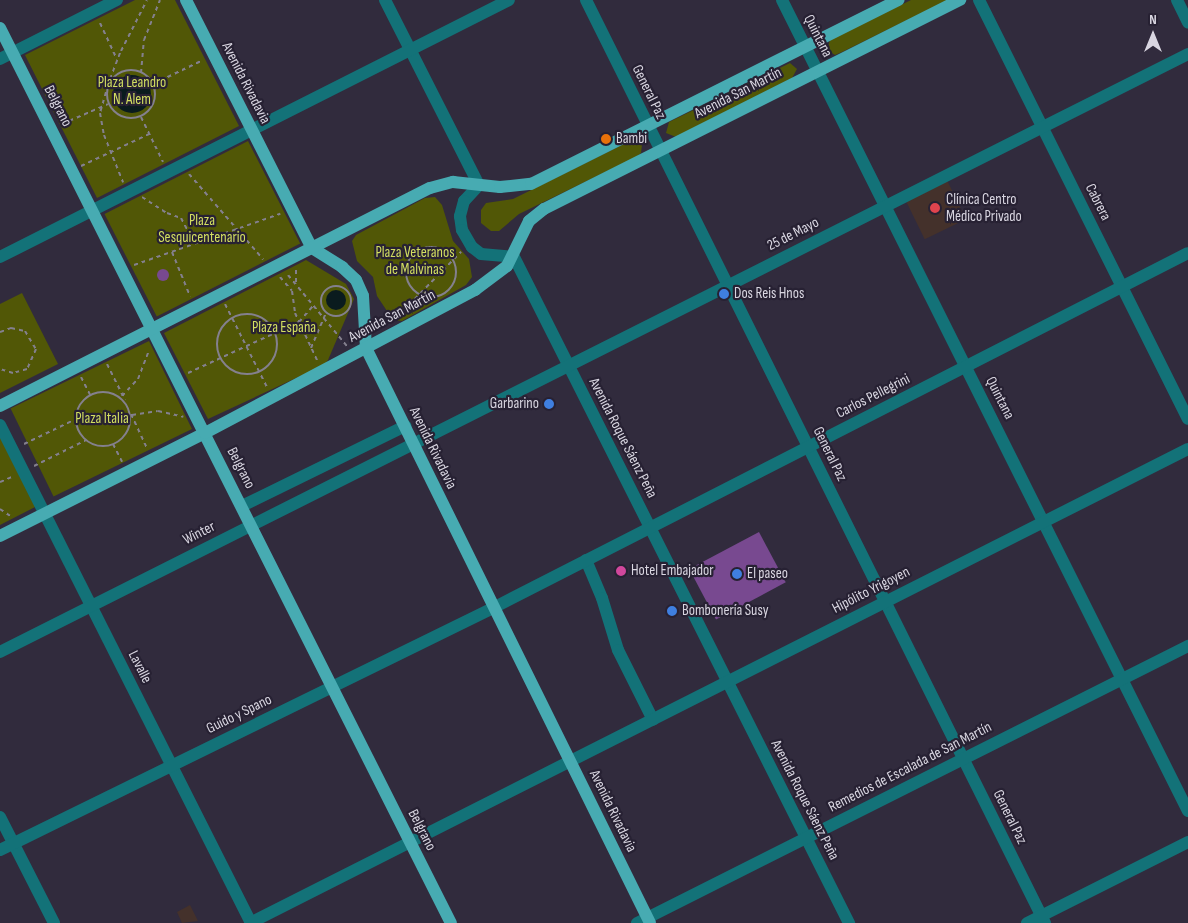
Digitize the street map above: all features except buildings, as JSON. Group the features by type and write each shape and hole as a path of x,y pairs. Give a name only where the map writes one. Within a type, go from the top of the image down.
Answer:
{"main road":[{"name":"Avenida Rivadavia","path":"186,0 312,248 342,267 356,280 363,296 361,351 405,426 571,763 645,921"},
{"name":"Avenida San Martín","path":"0,406 153,331 440,184 513,187 531,184 899,0"},
{"name":"Avenida San Martín","path":"0,536 153,460 202,428 272,398 475,290 497,275 514,257 529,222 544,209 960,0"},
{"name":"Belgrano","path":"0,28 451,923"}],"street":[{"path":"0,59 117,0"},
{"path":"385,0 479,185 464,202 460,216 462,230 470,244 482,254 514,257"},
{"path":"0,257 253,132 509,0"},
{"name":"General Paz","path":"586,0 1043,919"},
{"name":"Quintana","path":"782,0 1188,811"},
{"name":"Cabrera","path":"979,0 1188,419"},
{"path":"1177,0 1188,23"},
{"name":"25 de Mayo","path":"413,444 1188,54"},
{"name":"Carlos Pellegrini","path":"493,608 1188,253"},
{"name":"Avenida Roque Sáenz Peña","path":"514,257 849,923"},
{"name":"Lavalle","path":"0,425 251,923"},
{"path":"242,506 405,426"},
{"name":"Winter","path":"0,652 413,444"},
{"name":"Hipólito Yrigoyen","path":"251,923 571,763 727,681 1188,449"},
{"path":"586,560 602,598 618,650 653,720"},
{"name":"Guido y Spano","path":"0,850 171,764 493,608"},
{"name":"Remedios de Escalada de San Martín","path":"645,921 1188,646"},
{"path":"0,817 54,923"},
{"path":"1027,923 1043,919 1188,842"}],"path":[{"path":"147,0 117,59 101,107 109,153 133,191 156,208 181,218 195,244"},
{"path":"141,73 144,40 160,0"},
{"path":"95,11 117,59"},
{"path":"153,84 214,55"},
{"path":"107,89 108,104 118,116 141,117 153,106 156,98 153,84 141,73 122,72 110,82"},
{"path":"51,128 108,104"},
{"path":"141,117 168,174"},
{"path":"72,170 149,134"},
{"path":"183,166 237,229 296,285 324,318 361,351"},
{"path":"122,270 292,210"},
{"path":"393,321 470,244"},
{"path":"427,248 435,248 453,261 456,272 450,288 437,296 420,294 407,277 413,256 427,248"},
{"path":"172,252 195,309"},
{"path":"295,257 296,285"},
{"path":"276,267 292,291 299,322 322,372"},
{"path":"337,286 346,290 351,299 348,309 340,315 327,313 321,300 324,291 337,286"},
{"path":"221,296 272,398"},
{"path":"177,378 299,322 314,305"},
{"path":"311,348 327,313"},
{"path":"257,315 265,320 275,333 277,347 274,357 259,371 238,373 220,358 218,334 232,318 257,315"},
{"path":"0,332 11,328 25,331 36,349 27,369 12,373 0,369"},
{"path":"122,396 138,378 145,364 153,331"},
{"path":"103,355 153,460"},
{"path":"77,368 90,395"},
{"path":"111,393 118,396 129,410 129,428 125,436 113,444 100,447 86,440 78,431 76,419 80,404 90,395 111,393"},
{"path":"132,415 158,410 202,428"},
{"path":"12,450 76,419"},
{"path":"24,472 86,440"},
{"path":"113,444 127,472"}],"shaded area":[{"path":"132,75 145,81 151,94 145,107 132,113 119,107 113,94 119,81"},
{"name":"Clínica Centro Médico Privado","path":"945,176 966,219 925,239 904,196"},
{"path":"336,290 343,293 346,300 343,307 336,310 329,307 326,300 329,293"},
{"path":"190,905 198,921 182,923 177,912"}],"green space":[{"name":"Plaza Leandro N. Alem","path":"135,0 175,0 239,126 97,198 25,55"},
{"path":"911,0 948,0 835,55 827,50 830,40"},
{"path":"790,63 797,69 792,78 676,137 666,133 669,122"},
{"name":"Plaza Sesquicentenario","path":"248,141 300,243 157,317 105,214"},
{"path":"630,141 642,145 641,153 636,157 519,214 499,231 491,231 481,223 481,210 486,203 513,199"},
{"name":"Plaza Veteranos de Malvinas","path":"435,197 442,205 453,241 469,259 472,277 466,285 402,321 393,320 377,296 373,277 357,261 352,241 356,235 425,198"},
{"name":"Plaza España","path":"306,260 346,284 354,299 328,360 324,365 208,419 164,333"},
{"path":"22,293 58,364 0,393 0,304"},
{"name":"Plaza Italia","path":"149,341 192,429 54,497 11,409"},
{"path":"0,431 37,506 0,525"}],"place":[{"name":"Bambi","path":"606,139"},
{"name":"Clínica Centro Médico Privado","path":"935,208"},
{"name":"Dos Reis Hnos","path":"724,294"},
{"name":"Garbarino","path":"549,404"},
{"name":"Hotel Embajador","path":"621,571"},
{"name":"El paseo","path":"737,574"},
{"name":"Bombonería Susy","path":"672,611"}]}
